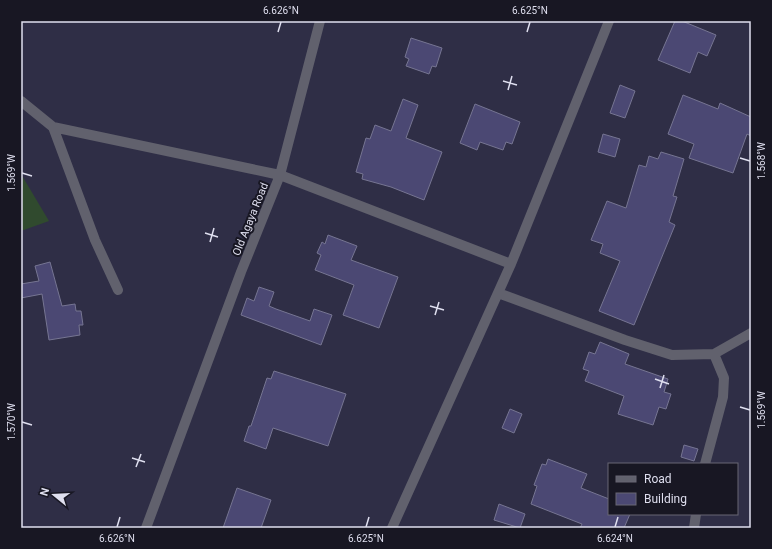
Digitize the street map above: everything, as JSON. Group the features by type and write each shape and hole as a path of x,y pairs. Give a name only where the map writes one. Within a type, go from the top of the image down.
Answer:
{"street":[{"path":"320,21 280,175 511,264"},
{"path":"392,528 511,264 609,21"},
{"name":"Old Agaya Road","path":"21,101 53,127 280,175 241,272 146,528"},
{"path":"53,127 95,240 118,290"},
{"path":"498,293 625,340 672,355 714,354 751,334"},
{"path":"705,463 723,398 724,378 714,354"},
{"path":"694,528 696,515"}],"green space":[{"path":"21,174 49,221 21,231"}],"building":[{"path":"675,21 682,21 716,35 707,56 698,52 690,73 658,60"},
{"path":"411,38 442,48 436,67 432,66 429,74 406,66 409,59 405,57"},
{"path":"620,85 635,91 625,118 610,113"},
{"path":"683,95 718,109 720,103 751,117 751,136 747,134 733,173 689,158 694,144 668,134"},
{"path":"403,99 418,105 406,138 442,152 424,200 391,187 362,179 363,174 356,172 366,138 370,139 375,125 391,131"},
{"path":"475,104 520,122 512,144 506,142 503,150 480,142 477,150 460,143"},
{"path":"603,134 620,139 615,157 598,152"},
{"path":"661,152 684,159 673,196 677,197 669,222 675,225 634,325 599,311 620,261 600,253 603,244 591,240 607,201 626,208 639,165 646,167 649,156 658,159"},
{"path":"328,235 357,246 351,260 398,277 379,328 343,315 354,285 315,270 321,255 317,253 322,242 325,244"},
{"path":"50,262 62,306 75,304 76,311 81,311 83,325 79,325 80,335 49,340 42,294 21,298 21,284 39,281 35,266"},
{"path":"259,287 274,292 269,306 276,309 310,321 314,309 332,315 321,345 241,315 247,298 254,301"},
{"path":"600,342 629,354 625,364 668,379 664,392 671,394 666,409 659,407 653,425 618,414 624,396 585,381 589,371 583,369 589,352 595,354"},
{"path":"274,371 346,394 328,446 273,428 266,449 244,441 249,426 251,426 267,378 271,379"},
{"path":"510,409 522,414 514,433 502,428"},
{"path":"684,445 698,449 694,461 681,457"},
{"path":"548,459 587,474 581,488 608,499 608,515 630,515 624,528 580,528 582,524 531,504 537,486 534,485 542,464 546,465"},
{"path":"237,488 271,500 261,528 223,528"},
{"path":"499,504 525,514 520,528 494,520"}]}
